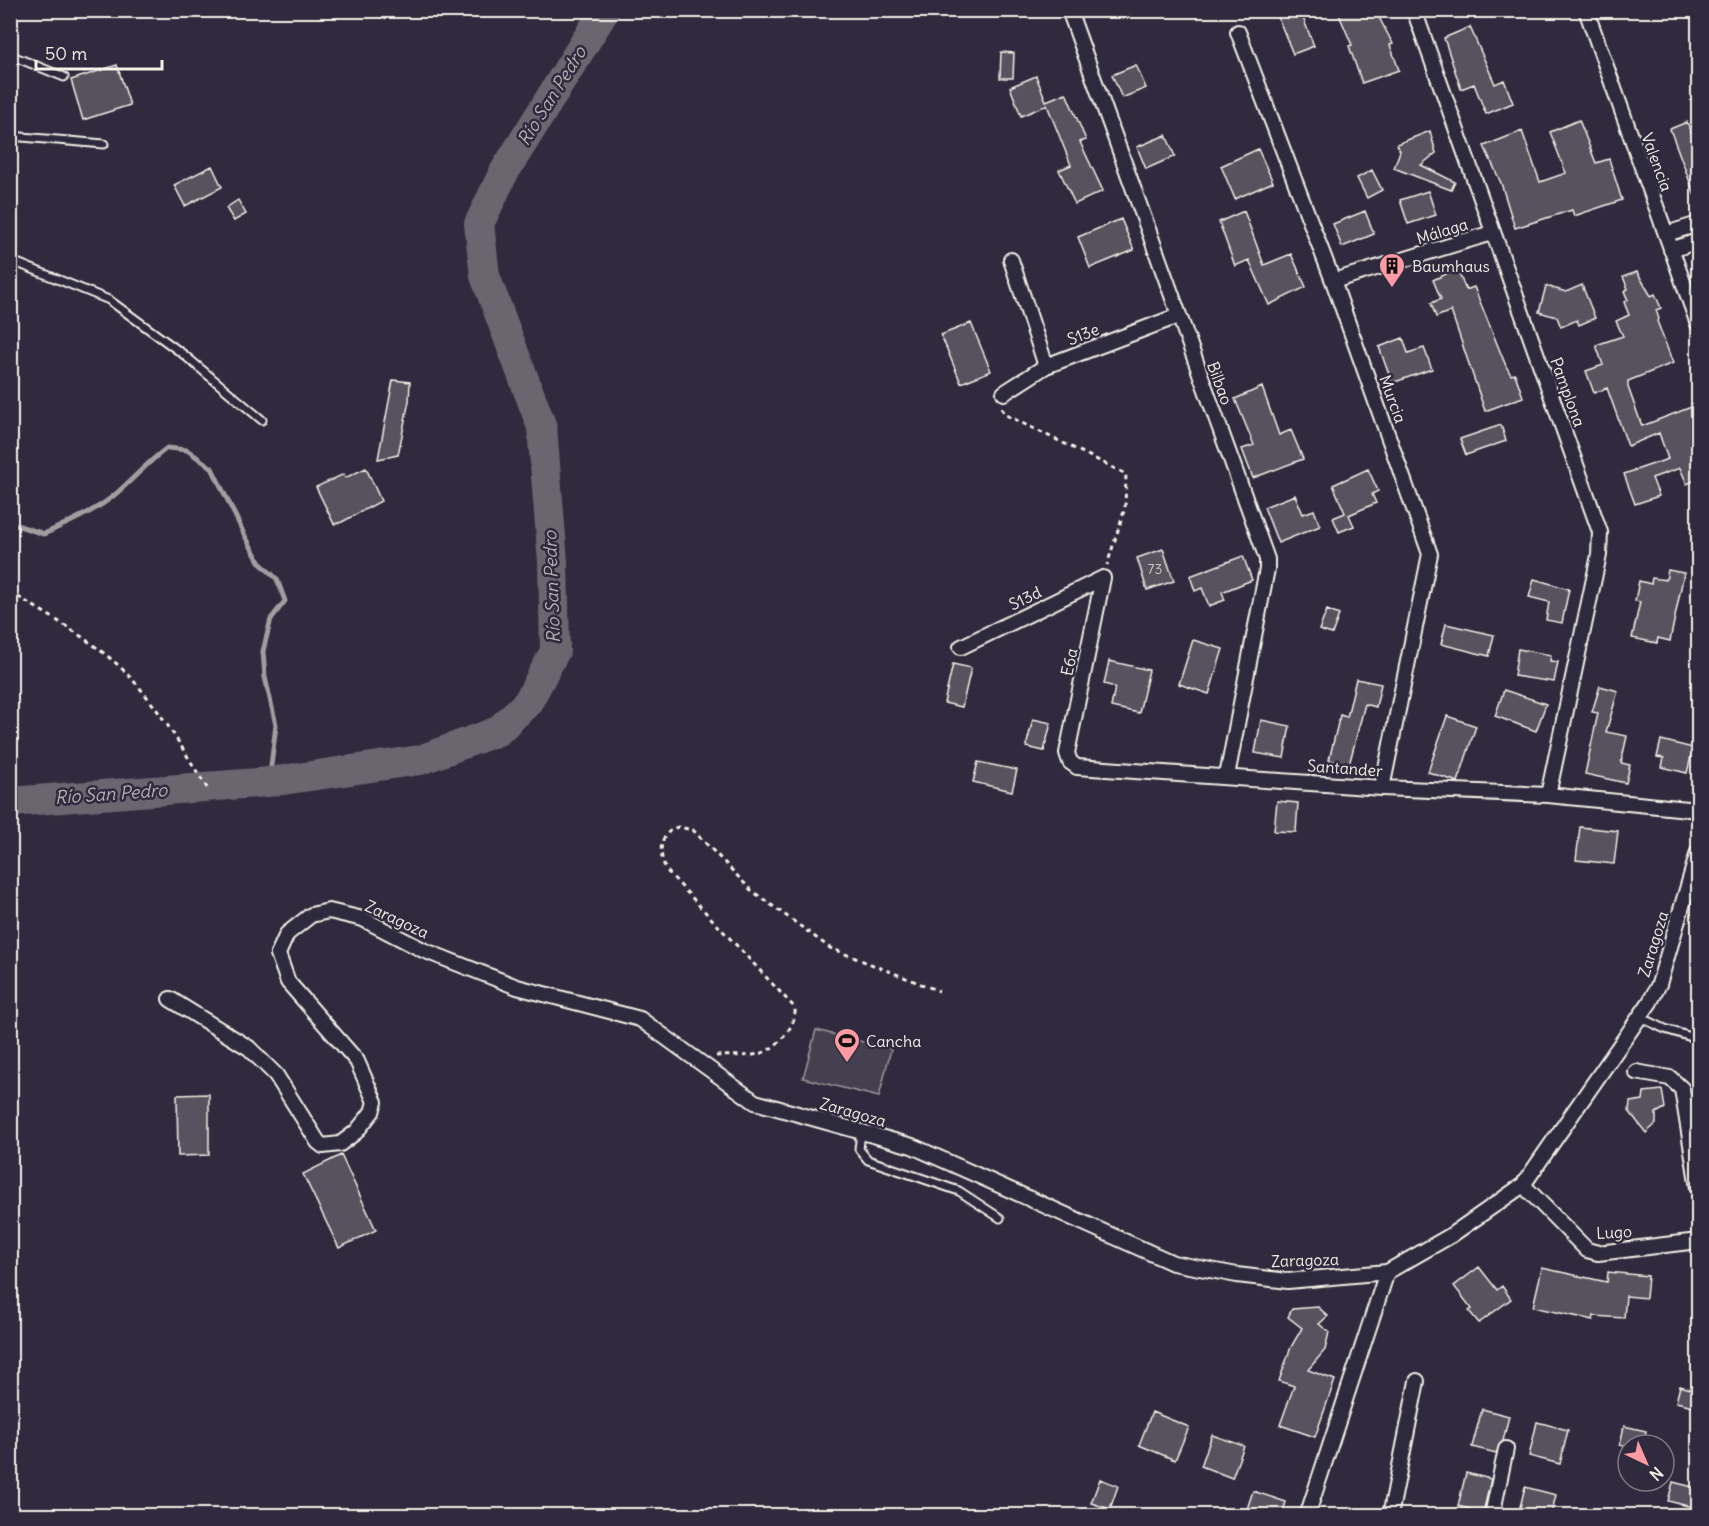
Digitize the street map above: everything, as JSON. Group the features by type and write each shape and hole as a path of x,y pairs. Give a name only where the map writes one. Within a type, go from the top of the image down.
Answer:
{"street":[{"name":"Bilbao","path":"1069,10 1267,559 1267,569 1227,776"},
{"name":"Pamplona","path":"1414,10 1600,532 1599,555 1548,795"},
{"name":"Valencia","path":"1586,10 1698,324"},
{"name":"Murcia","path":"1238,32 1333,281 1430,554 1382,788"},
{"path":"1666,234 1698,224"},
{"name":"Málaga","path":"1333,281 1492,232"},
{"path":"1671,250 1698,241"},
{"path":"1011,260 1046,366"},
{"name":"S13e","path":"1004,393 1046,366 1178,316"},
{"name":"S13d","path":"961,647 1103,578"},
{"name":"E6a","path":"1067,753 1103,578"},
{"name":"Santander","path":"1067,753 1070,762 1077,767 1382,788 1548,795 1698,810"},
{"name":"Zaragoza","path":"170,999 249,1048 276,1075 323,1146 340,1144 356,1132 372,1112 375,1102 357,1061 288,982 279,954 279,947 287,934 311,915 329,911 363,919 423,950 517,987 640,1019 755,1102 912,1146 1173,1263 1237,1275 1288,1281 1387,1272 1450,1236 1523,1185 1640,1017 1659,984 1698,852"},
{"path":"1636,1072 1670,1078 1682,1089 1698,1188"},
{"name":"Lugo","path":"1523,1185 1587,1250 1598,1252 1698,1241"},
{"path":"1307,1515 1387,1272"},
{"path":"1389,1515 1417,1382"},
{"path":"1492,1515 1506,1449"}],"lane":[{"path":"10,55 63,77"},
{"path":"10,136 104,144"},
{"path":"10,260 109,300 183,354 262,420"},
{"path":"1640,1017 1665,1029 1698,1039"},
{"path":"862,1131 859,1149 868,1160 959,1191 1000,1218"}],"path":[{"path":"1004,393 1000,407 1006,415 1126,474 1125,508 1103,578"},
{"path":"10,592 60,621 113,660 156,710 207,788"},
{"path":"694,1057 758,1054 782,1040 795,1014 793,1004 667,871 661,860 662,842 666,834 678,827 683,826 693,830 751,890 830,948 939,992"}],"shaded area":[{"name":"Cancha","path":"816,1030 891,1049 879,1097 803,1078"}],"building":[{"path":"1275,10 1300,10 1314,46 1293,54"},
{"path":"1337,10 1375,10 1393,44 1390,45 1399,70 1362,83 1349,46 1352,45"},
{"path":"1470,27 1495,84 1504,80 1513,103 1486,114 1474,84 1461,89 1444,38"},
{"path":"1001,52 1014,53 1013,78 1000,78"},
{"path":"117,65 130,105 83,120 71,80"},
{"path":"1136,65 1146,88 1122,98 1112,75"},
{"path":"1036,76 1046,101 1066,93 1086,140 1080,142 1103,191 1075,204 1059,170 1071,165 1047,105 1021,116 1010,87"},
{"path":"1579,120 1596,163 1609,159 1622,200 1574,216 1572,210 1515,228 1501,183 1484,146 1522,131 1540,182 1566,173 1550,132"},
{"path":"1687,122 1698,150 1697,201 1670,129"},
{"path":"1430,131 1436,153 1421,165 1455,182 1451,190 1394,168 1400,151 1397,144"},
{"path":"1166,135 1175,156 1146,169 1137,147"},
{"path":"1258,149 1273,182 1235,199 1221,166"},
{"path":"212,166 222,187 185,206 174,185"},
{"path":"1372,170 1382,190 1367,198 1357,178"},
{"path":"1428,191 1436,215 1408,224 1400,200"},
{"path":"238,200 246,214 234,221 226,208"},
{"path":"1244,211 1264,265 1291,254 1306,287 1269,305 1249,260 1235,266 1219,222"},
{"path":"1365,211 1374,234 1342,247 1333,224"},
{"path":"1121,219 1134,250 1090,268 1078,237"},
{"path":"1457,269 1466,290 1474,287 1506,366 1511,375 1515,374 1523,397 1485,411 1451,311 1436,317 1431,303 1441,299 1433,280"},
{"path":"1637,272 1651,296 1655,294 1661,308 1656,310 1659,319 1657,321 1673,363 1628,381 1628,387 1642,426 1694,406 1698,417 1698,479 1687,484 1680,468 1652,478 1659,496 1635,504 1624,474 1668,459 1659,433 1628,446 1607,388 1594,393 1586,371 1603,365 1596,345 1623,336 1616,321 1629,315 1624,302 1628,300 1624,291 1628,289 1623,277"},
{"path":"1582,285 1595,318 1579,325 1577,320 1561,327 1557,317 1539,312 1546,286 1566,292"},
{"path":"971,323 991,371 961,383 941,335"},
{"path":"1403,338 1408,353 1424,348 1432,369 1392,383 1379,347"},
{"path":"393,380 410,382 409,401 398,455 378,459"},
{"path":"1262,387 1279,435 1291,430 1303,459 1253,478 1242,449 1254,445 1235,399"},
{"path":"1501,425 1506,441 1466,455 1460,439"},
{"path":"366,468 381,501 334,524 316,487 344,474 345,478"},
{"path":"1368,469 1378,491 1372,494 1376,503 1349,515 1354,526 1339,532 1333,518 1345,513 1333,485"},
{"path":"1295,495 1303,514 1314,510 1320,526 1278,543 1264,507"},
{"path":"1163,549 1174,581 1147,590 1137,558"},
{"path":"1243,556 1252,580 1222,592 1225,600 1209,606 1202,588 1195,591 1190,576"},
{"path":"1668,570 1684,573 1670,641 1658,638 1657,643 1632,638 1640,602 1635,601 1639,581 1651,584 1652,578 1666,580"},
{"path":"1534,579 1569,589 1562,623 1546,620 1549,602 1529,597"},
{"path":"1327,610 1339,615 1332,634 1319,630"},
{"path":"1446,624 1494,635 1489,656 1441,644"},
{"path":"1193,640 1223,649 1209,694 1179,684"},
{"path":"1518,649 1551,655 1550,661 1558,662 1554,682 1514,676"},
{"path":"1109,661 1149,670 1139,713 1111,707 1115,687 1104,684"},
{"path":"953,664 971,668 962,707 944,703"},
{"path":"1356,679 1381,684 1376,707 1365,704 1349,765 1329,760 1340,715 1347,717"},
{"path":"1600,686 1618,691 1606,732 1627,736 1621,763 1630,765 1626,783 1585,774 1598,713 1592,712"},
{"path":"1504,690 1546,704 1536,731 1495,716"},
{"path":"1447,716 1476,726 1458,782 1428,772"},
{"path":"1033,719 1051,723 1044,751 1026,747"},
{"path":"1261,720 1290,726 1284,758 1255,753"},
{"path":"1661,740 1693,748 1687,773 1662,767 1664,758 1657,757"},
{"path":"978,762 1017,770 1012,791 973,782"},
{"path":"1277,801 1298,803 1296,832 1274,831"},
{"path":"1580,827 1618,831 1614,864 1576,860"},
{"path":"1662,1090 1665,1108 1656,1113 1656,1124 1646,1133 1629,1111 1630,1102 1643,1100 1644,1092"},
{"path":"209,1094 209,1155 178,1156 177,1095"},
{"path":"341,1155 376,1230 339,1248 303,1174"},
{"path":"1479,1267 1497,1290 1502,1286 1511,1299 1479,1323 1469,1311 1472,1309 1454,1286"},
{"path":"1542,1268 1607,1282 1608,1272 1648,1276 1646,1298 1626,1296 1624,1318 1594,1316 1593,1320 1533,1307"},
{"path":"1318,1307 1328,1316 1319,1324 1329,1332 1325,1350 1308,1370 1335,1380 1315,1437 1280,1425 1294,1386 1279,1381 1291,1347 1302,1328 1288,1317 1292,1309"},
{"path":"1680,1386 1697,1391 1693,1406 1676,1402"},
{"path":"1482,1409 1509,1416 1503,1441 1496,1453 1472,1447"},
{"path":"1152,1412 1189,1427 1175,1460 1139,1445"},
{"path":"1537,1422 1568,1430 1560,1464 1529,1456"},
{"path":"1624,1426 1646,1431 1646,1433 1623,1433"},
{"path":"1212,1435 1244,1446 1232,1478 1201,1466"},
{"path":"1466,1473 1491,1479 1483,1513 1458,1506"},
{"path":"1100,1479 1118,1486 1110,1509 1091,1503"},
{"path":"1676,1483 1697,1488 1692,1507 1668,1501 1670,1493 1676,1493"},
{"path":"1525,1487 1556,1495 1551,1515 1518,1515"},
{"path":"1253,1491 1286,1502 1282,1515 1245,1515"}],"waterway":[{"name":"Río San Pedro","path":"10,802 269,782 420,760 498,731 528,702 555,651 553,562 542,427 485,276 479,224 503,174 605,10"},
{"path":"10,523 44,534 110,499 167,448 187,450 212,468 244,534 260,563 277,579 285,601 271,619 263,651 265,677 276,725 269,782"}],"place":[{"name":"Baumhaus","path":"1392,289"},
{"name":"Cancha","path":"847,1064"}]}
